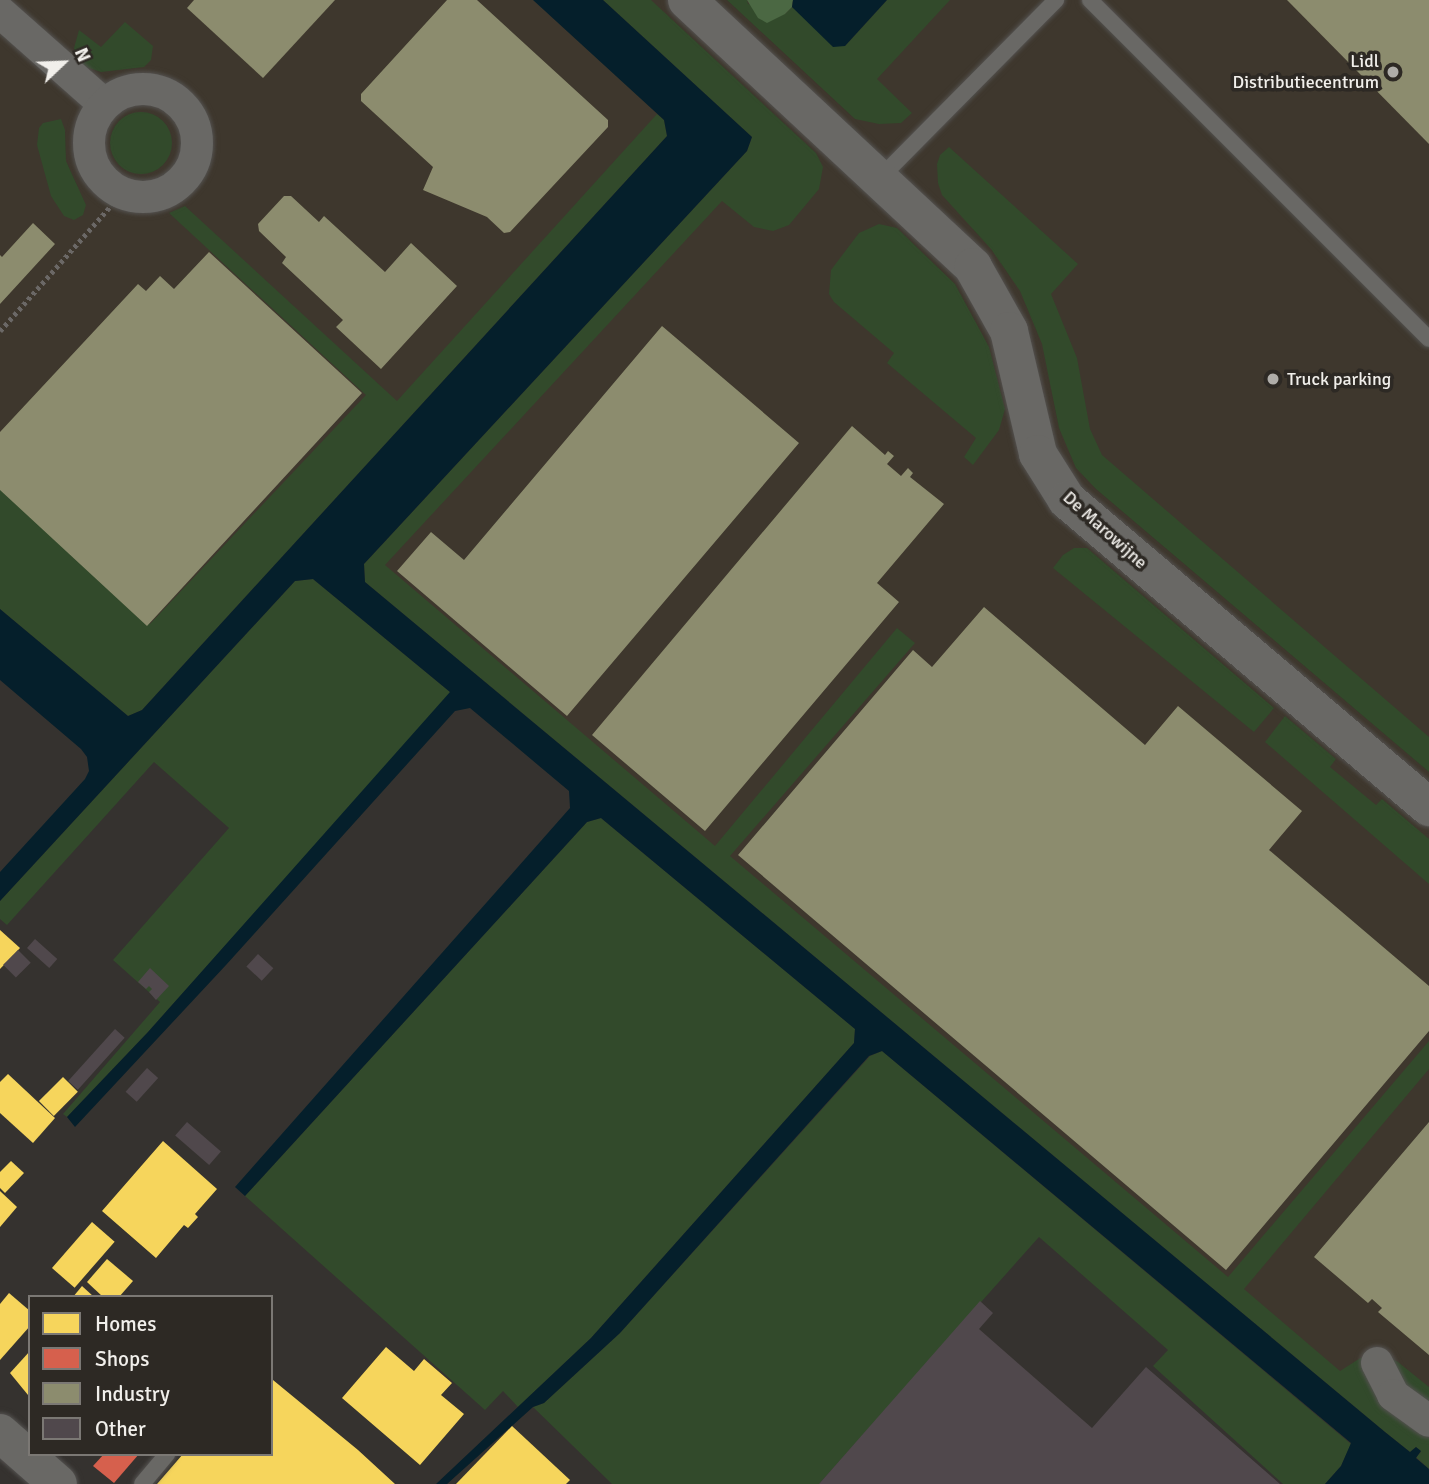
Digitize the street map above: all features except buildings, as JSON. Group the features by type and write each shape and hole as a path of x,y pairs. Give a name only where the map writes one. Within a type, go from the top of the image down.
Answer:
{"street":[{"name":"De Marowijne","path":"687,0 973,267 1009,331 1038,454 1067,500 1429,807"},
{"path":"0,12 104,104"},
{"path":"138,89 157,90 174,98 187,111 195,128 198,147 193,166 184,180 170,191 155,197 138,198 121,194 107,184 95,171 89,155 88,138 93,120 104,104 119,94 138,89"},
{"path":"1377,1363 1393,1395 1429,1421"},
{"path":"0,1433 58,1484"}],"lane":[{"path":"879,179 1056,0"},
{"path":"1090,0 1429,339"},
{"path":"142,1484 165,1456"}],"path":[{"path":"0,331 121,194"}],"shaded area":[{"path":"0,0 1429,0 1429,1484 309,567 128,763 0,657"}],"green space":[{"path":"603,0 651,0 816,153 823,167 819,189 789,225 773,231 754,227 722,201 385,565 715,846 897,628 915,643 730,856 1228,1277 1429,1041 1429,1069 1244,1289 1340,1371 1362,1357 1378,1398 1429,1438 1429,1469 1416,1457 1421,1452 1416,1447 1410,1452 1385,1432 365,582 364,564 747,151 752,137"},
{"path":"727,0 747,0 748,4 785,14 792,7 845,46 887,0 950,0 877,79 912,113 901,123 879,124 855,119"},
{"path":"747,0 793,0 792,7 785,14 767,23 758,18"},
{"path":"125,22 153,46 151,60 144,67 101,72 83,66 77,60 74,48 79,30 101,47"},
{"path":"141,112 163,121 172,143 163,165 141,174 119,165 110,143 119,121"},
{"path":"657,114 664,120 667,136 142,710 128,716 0,609 0,488 150,624 366,395 169,213 185,206 397,401"},
{"path":"61,119 65,130 66,161 86,205 83,215 74,220 64,216 51,196 37,145 39,128 43,123"},
{"path":"949,147 1078,264 1051,294 1077,358 1090,429 1102,455 1429,737 1429,772 1096,489 1076,468 1059,428 1042,344 1020,291 991,249 942,195 937,164 940,155"},
{"path":"879,224 897,228 955,284 989,347 1005,409 999,430 973,465 964,457 976,438 887,363 894,353 834,302 829,294 831,270 859,233"},
{"path":"1074,548 1087,548 1274,708 1254,732 1053,568 1063,555"},
{"path":"313,579 450,692 449,695 148,1032 67,1117 63,1114 160,1002 113,960 229,828 154,762 7,925 0,919 0,901 295,581"},
{"path":"1285,716 1336,759 1330,767 1376,805 1382,799 1429,839 1429,884 1265,742"},
{"path":"601,818 855,1029 854,1043 591,1338 518,1407 503,1391 485,1410 245,1196 587,822"},
{"path":"882,1051 1351,1444 1341,1466 1325,1484 1283,1484 1153,1366 1168,1350 1039,1237 819,1484 612,1484 533,1407 544,1403 620,1333 870,1056"},
{"path":"1386,1356 1398,1362 1429,1387 1429,1409 1397,1384"}],"water":[{"path":"533,0 603,0 752,137 747,151 364,564 365,582 1385,1432 1410,1452 1416,1447 1421,1451 1416,1458 1429,1469 1429,1484 1325,1484 1341,1466 1351,1443 882,1051 869,1056 620,1333 544,1403 533,1407 447,1484 436,1484 591,1338 854,1043 855,1029 601,818 587,822 245,1196 235,1187 570,808 569,791 470,708 455,711 226,965 75,1127 67,1117 148,1032 450,692 313,579 295,581 0,901 0,872 85,779 89,771 87,757 81,749 0,680 0,609 128,716 142,710 667,136 664,120"},
{"path":"793,0 887,0 845,46 833,47 792,7"}],"place":[{"name":"Lidl Distributiecentrum","path":"1393,72"},
{"name":"Truck parking","path":"1273,379"}]}
